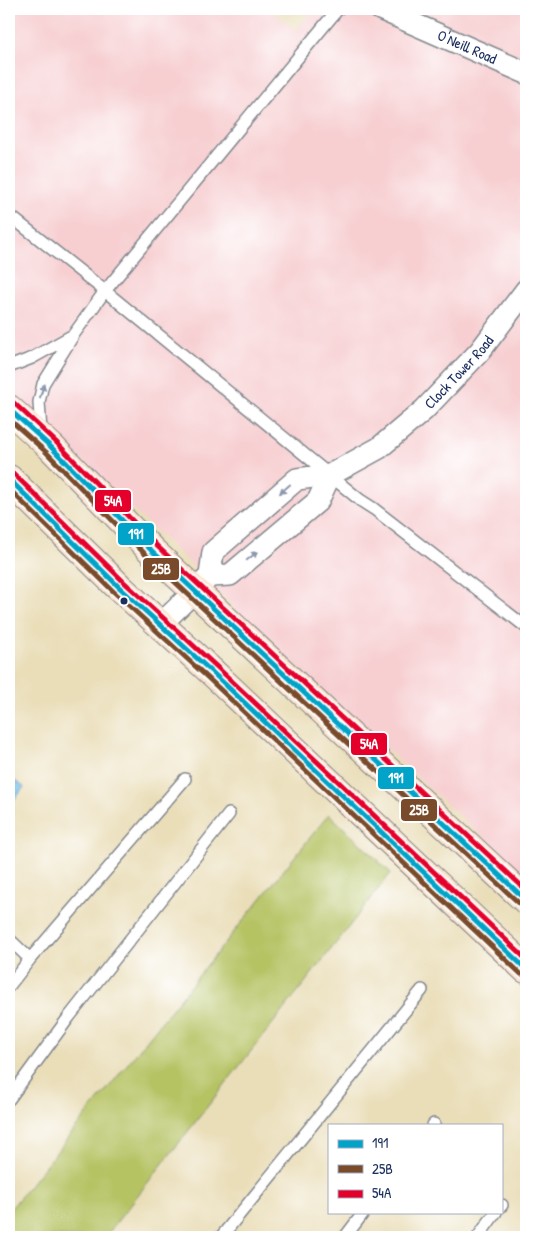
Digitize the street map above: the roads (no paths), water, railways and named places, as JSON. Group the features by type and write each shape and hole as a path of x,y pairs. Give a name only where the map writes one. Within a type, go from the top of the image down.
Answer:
{"main road":[{"path":"9,408 51,447 152,551 202,584 526,900"},
{"path":"9,479 119,587 212,672 526,969"}],"street":[{"name":"O'Neill Road","path":"380,9 526,73"},
{"name":"Clock Tower Road","path":"202,584 213,552 297,479 330,475 380,448 424,410 480,351 526,290"},
{"path":"160,625 202,584 230,575 318,501 330,475"}],"lane":[{"path":"42,439 39,410 41,389 74,334 105,291 338,9"},
{"path":"9,215 105,291 360,500 526,627"},
{"path":"9,367 32,358 74,334"},
{"path":"9,986 185,778"},
{"path":"9,1099 229,814"},
{"path":"9,939 30,959"},
{"path":"221,1237 422,990"},
{"path":"345,1237 362,1214"},
{"path":"478,1237 495,1214"}],"water":[{"path":"9,777 24,787 9,808"}]}
